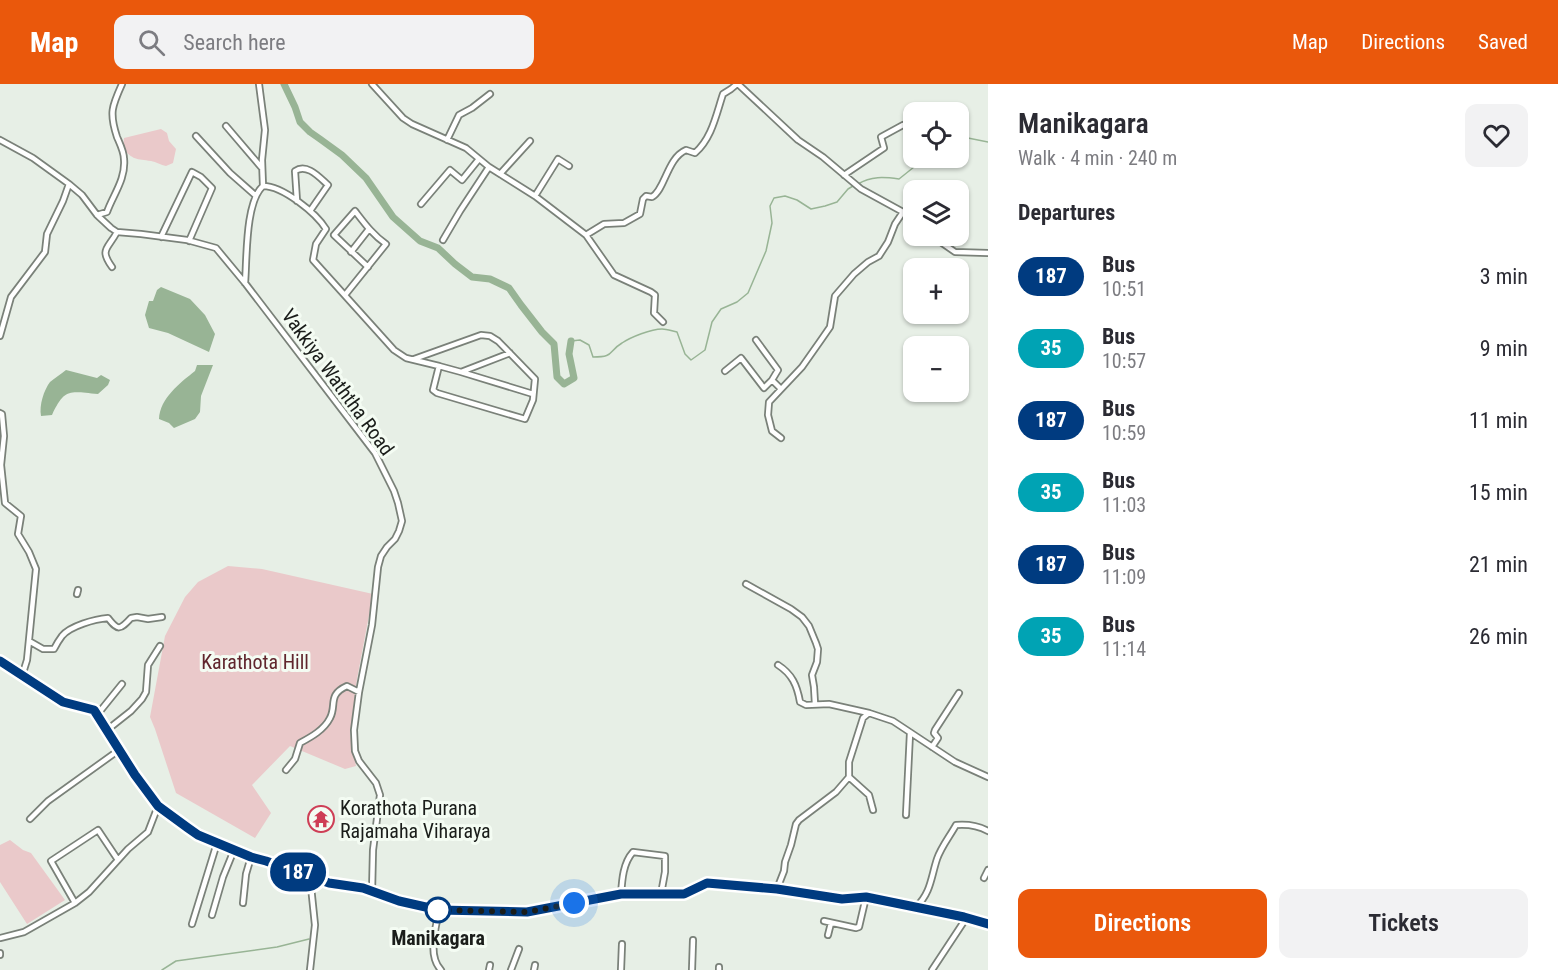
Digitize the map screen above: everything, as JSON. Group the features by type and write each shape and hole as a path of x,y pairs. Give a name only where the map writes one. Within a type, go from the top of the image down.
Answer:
{"main road":[{"path":"0,661 63,702 94,710 135,775 158,806 198,835 251,857 329,883 363,888 399,901 439,910 527,912 621,894 684,894 707,883 777,889 842,899 866,897 988,924"}],"street":[{"path":"97,214 107,212 120,186 124,161 112,123 112,107 122,84"},
{"path":"245,283 251,209 255,195 263,186 261,167 265,130 259,84"},
{"path":"372,84 403,118 466,148 489,167 535,196 586,235 614,275 655,295 654,313 663,322"},
{"path":"586,235 604,224 624,223 640,214 643,199 646,196 656,195 667,171 681,152 686,150 695,153 702,147 709,136 723,94 738,84 784,129 861,189 903,212 879,256 854,274 836,296 830,327 802,367 769,402 768,415 772,431 781,438"},
{"path":"447,140 459,115 490,94"},
{"path":"844,175 884,148 881,137 903,125"},
{"path":"226,126 261,167"},
{"path":"196,136 230,173 255,195"},
{"path":"0,140 33,158 69,184 117,232 105,252 112,267"},
{"path":"500,174 531,141"},
{"path":"421,204 450,170 462,180 479,159"},
{"path":"535,196 558,159 569,166"},
{"path":"443,240 459,211 489,167"},
{"path":"297,202 296,171 306,168 328,185 310,211"},
{"path":"161,237 192,172 212,188 189,241"},
{"path":"0,336 11,297 45,252 47,234 69,184"},
{"path":"263,186 269,186 288,195 310,211 319,218 326,229 368,267"},
{"path":"334,235 355,211 369,230 386,244 345,295"},
{"path":"326,229 316,244 313,260 394,350 406,358 534,394"},
{"path":"351,252 369,230"},
{"name":"Vakkiya Waththa Road","path":"117,232 189,241 216,248 375,453 398,503 402,521 395,539 381,556 378,567 372,625 354,730 355,751 359,761 376,783 380,795 373,850 372,892"},
{"path":"946,246 955,252 988,253"},
{"path":"414,359 481,335 490,336 498,341 535,380 533,399 525,419 437,393 433,390 439,366"},
{"path":"725,371 741,358 764,388 772,380 778,370 756,340"},
{"path":"460,372 510,353"},
{"path":"772,380 781,389"},
{"path":"0,413 4,436 1,465 5,503 21,516 18,534 36,569 27,660 22,676"},
{"path":"746,584 791,609 809,626 818,649 817,662 812,675 815,704"},
{"path":"28,641 44,649 54,649 62,636 70,629 101,618 108,618 115,627 120,628 130,618 162,617"},
{"path":"107,730 142,699 146,692 148,665 160,646"},
{"path":"778,665 788,671 794,680 800,702 806,705 829,704 893,721 955,762 988,777"},
{"path":"97,715 122,684"},
{"path":"286,770 295,759 300,743 329,721 335,695 347,686 359,692"},
{"path":"932,747 938,738 934,733 935,730 959,693"},
{"path":"777,889 792,845 796,824 836,792 849,777 849,762 863,718 869,713"},
{"path":"906,815 910,733"},
{"path":"30,819 48,801 119,750"},
{"path":"849,777 869,795 873,810"},
{"path":"0,938 24,932 75,903 89,892 148,832 158,806"},
{"path":"916,907 927,894 938,856 956,825 968,824 988,831"},
{"path":"75,903 51,861 98,830 118,860"},
{"path":"192,924 218,843"},
{"path":"212,915 234,850"},
{"path":"621,894 624,868 633,852 665,856 661,894"},
{"path":"243,903 246,874 251,857"},
{"path":"984,878 988,870"},
{"path":"310,877 315,925 310,970"},
{"path":"824,921 859,927 866,897"},
{"path":"439,910 433,944 434,958 441,970"},
{"path":"932,970 963,923 964,917"},
{"path":"828,935 831,922"},
{"path":"692,970 693,940"},
{"path":"621,970 622,944"},
{"path":"511,970 519,949"}],"green space":[{"path":"161,129 167,133 169,141 176,149 173,163 166,166 135,158 123,148 124,138"},
{"name":"Karathota Hill","path":"228,566 262,569 373,594 357,679 350,734 356,766 345,769 290,746 252,785 271,813 255,838 176,793 150,717 165,636 185,597 198,582"},
{"path":"10,840 31,853 65,900 27,924 0,882 0,845"}],"shaded area":[{"path":"161,287 190,299 205,315 215,334 209,352 168,333 149,328 145,315 149,301 153,301 157,290"},
{"path":"197,365 213,365 201,396 200,412 195,419 174,428 159,419 160,411 167,398 195,371"},
{"path":"66,370 97,378 101,375 110,380 98,394 69,393 61,400 52,415 41,416 41,403 48,385"}],"waterway":[{"path":"284,84 300,122 342,155 366,178 393,217 420,241 438,248 472,277 490,279 509,288 542,332 554,344 557,377 564,384 574,378 569,354 571,341"},
{"path":"969,138 988,142"},
{"path":"858,184 878,178 899,179 913,168"},
{"path":"571,341 580,340 589,345 593,357 600,357 608,355 617,346 636,336 652,330 666,329 677,332 685,354 691,360 705,350 712,322 721,309 737,302 748,293 766,251 772,223 770,206 774,198 785,196 811,209 837,202 853,186"},
{"path":"162,970 176,961 277,947 309,939"}],"bus line":[{"name":"187","path":"0,661 63,702 94,710 135,775 158,806 198,835 251,857 329,883 363,888 399,901 439,910 527,912 621,894 684,894 707,883 777,889 842,899 866,897 988,924"}],"place":[{"name":"Korathota Purana Rajamaha Viharaya","path":"321,819"},
{"name":"Manikagara","path":"438,910"}],"route":[{"path":"438,910 527,912 574,903"}]}
